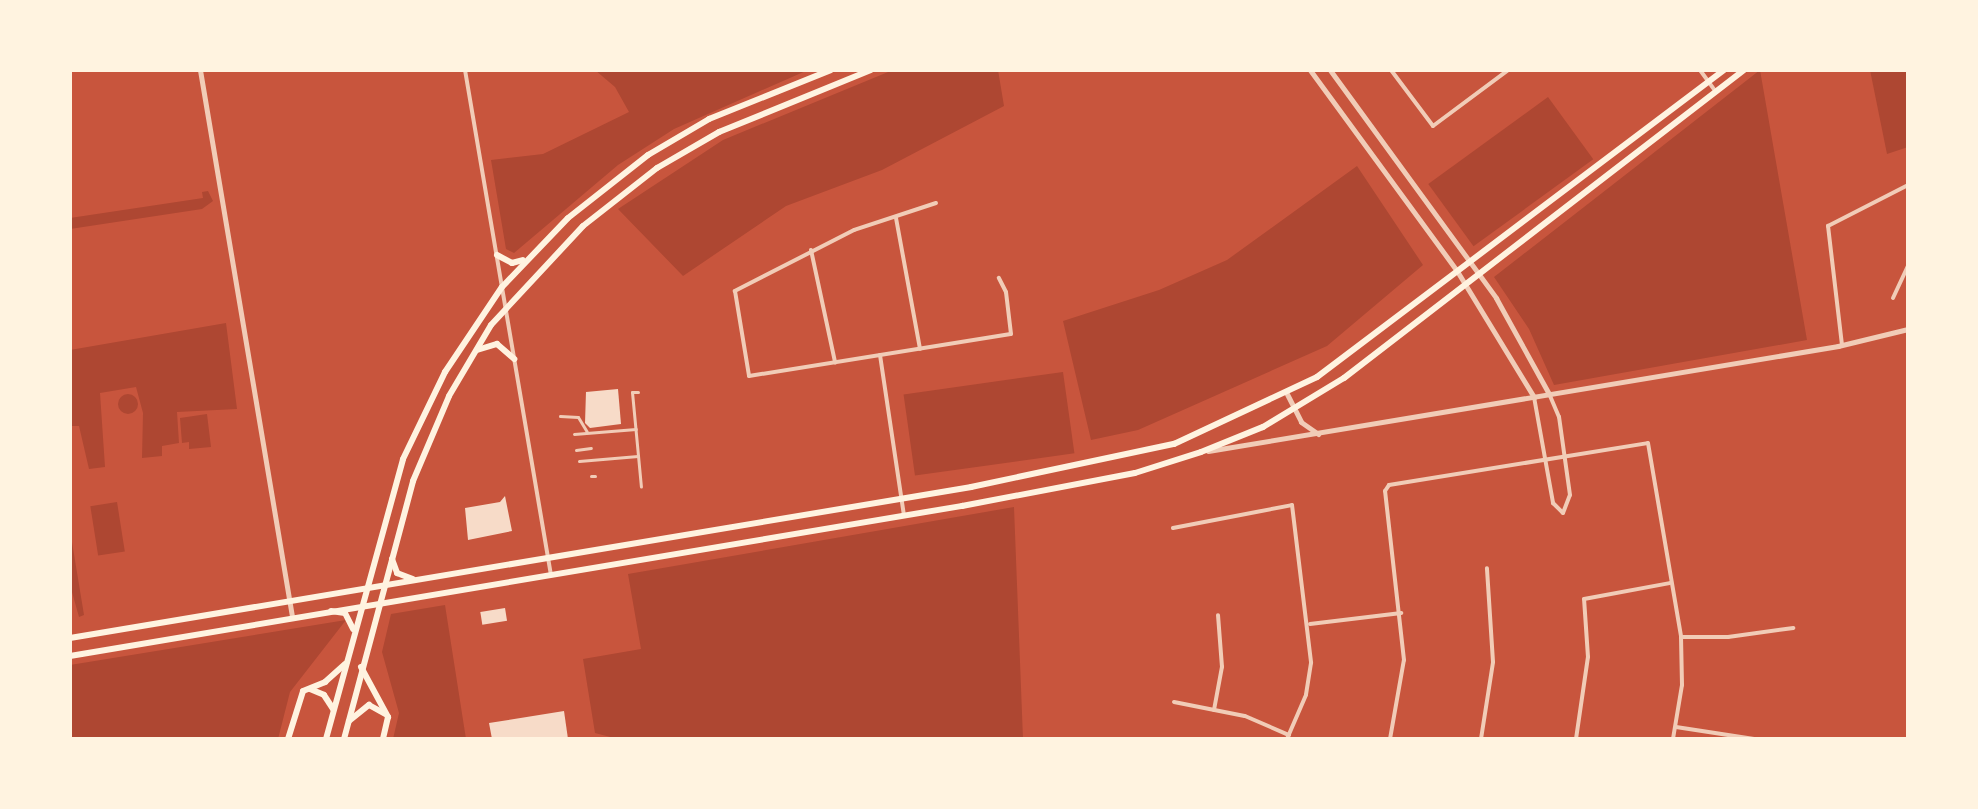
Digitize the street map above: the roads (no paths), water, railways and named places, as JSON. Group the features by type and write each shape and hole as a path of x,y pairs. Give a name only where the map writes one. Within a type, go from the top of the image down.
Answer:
{"main road":[{"path":"326,739 345,664 414,433 445,372 502,287 585,203 698,125 830,70 834,87"},
{"path":"344,739 383,586 429,439 474,352 506,307 591,218 702,141 871,70"},
{"path":"70,638 901,498 1074,467 1174,444 1287,394 1356,349 1724,70"},
{"path":"70,656 323,610 904,515 1075,483 1201,452 1294,410 1365,362 1744,70"},
{"path":"698,125 702,141"},
{"path":"1637,136 1644,147"},
{"path":"1564,191 1572,203"},
{"path":"585,203 591,218"},
{"path":"497,255 519,262 533,253"},
{"path":"474,352 497,344 514,359"},
{"path":"1356,349 1365,362"},
{"path":"414,433 429,439"},
{"path":"1074,467 1075,483"},
{"path":"682,535 686,553"},
{"path":"392,556 397,573 424,580"},
{"path":"323,610 345,613 354,633"},
{"path":"180,620 182,637"},
{"path":"288,739 298,697 345,664"},
{"path":"361,667 388,717 383,739"},
{"path":"310,689 324,695 333,710"},
{"path":"349,721 369,705 388,717"}],"street":[{"path":"200,70 292,616"},
{"path":"465,70 551,575"},
{"path":"1310,70 1466,284 1534,397 1553,503 1563,513 1571,503 1564,453 1549,394 1517,332 1470,262 1330,70"},
{"path":"1391,70 1433,126 1508,70"},
{"path":"1700,70 1716,92"},
{"path":"1359,140 1372,131"},
{"path":"1842,345 1828,226 1908,185"},
{"path":"936,203 811,250 735,291 749,376 1011,334 1006,292 999,278"},
{"path":"896,218 920,349"},
{"path":"811,250 835,362"},
{"path":"1893,298 1908,266"},
{"path":"1201,452 1842,345 1908,331"},
{"path":"880,355 904,515"},
{"path":"638,392 632,392 641,487"},
{"path":"1287,394 1301,422 1319,434"},
{"path":"560,416 578,417 587,432"},
{"path":"574,434 636,429"},
{"path":"1390,739 1403,683 1401,613 1386,499 1389,485 1545,456 1648,443 1681,637 1673,739"},
{"path":"576,450 592,447 590,460"},
{"path":"579,461 638,456"},
{"path":"1173,528 1292,505 1310,624 1309,681 1288,737 1214,710 1174,702"},
{"path":"1481,739 1493,662 1487,568"},
{"path":"1576,739 1588,657 1584,599 1671,583"},
{"path":"1310,624 1401,613"},
{"path":"1214,710 1222,667 1218,615"},
{"path":"1681,637 1728,637 1793,628"},
{"path":"1676,727 1754,739"}]}
